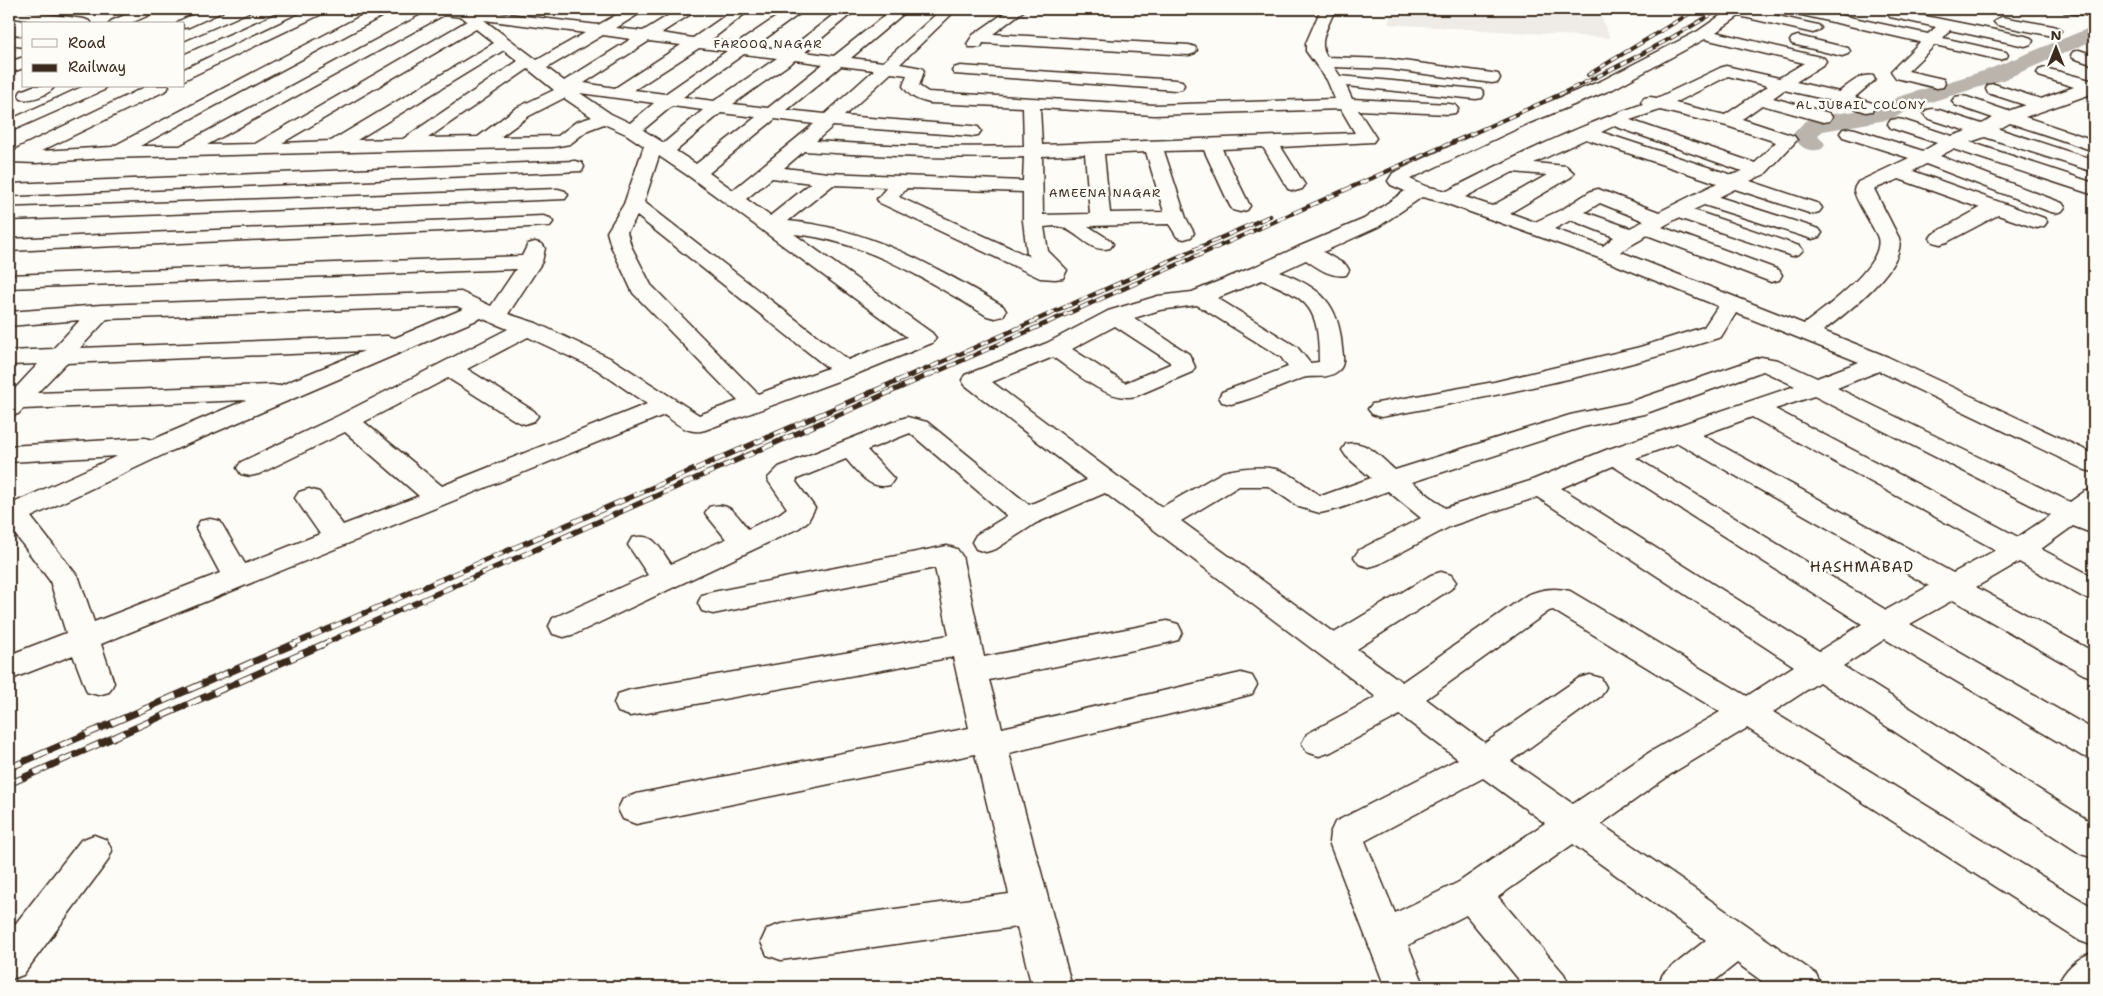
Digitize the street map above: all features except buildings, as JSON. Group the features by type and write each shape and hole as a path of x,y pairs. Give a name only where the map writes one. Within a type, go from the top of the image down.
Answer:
{"main road":[{"path":"58,21 90,9"},
{"path":"121,22 151,9"},
{"path":"185,24 217,9"},
{"path":"185,48 271,9"},
{"path":"185,75 320,9"},
{"path":"9,260 18,245 62,212 125,152 385,9"},
{"path":"180,153 438,9 916,71 911,86 915,93 934,99 1031,102 1154,110 1346,104 1460,110"},
{"path":"514,19 533,9"},
{"path":"409,143 532,65 637,9"},
{"path":"402,301 450,227 465,198 484,170 494,141 512,117 564,88 689,9"},
{"path":"618,93 696,43 744,9"},
{"path":"632,130 668,100 797,9"},
{"path":"754,404 714,360 641,288 621,246 617,232 634,204 659,148 790,56 850,9"},
{"path":"696,173 902,9"},
{"path":"732,200 769,172 950,9"},
{"path":"945,98 978,38 1019,9"},
{"path":"798,145 893,152 974,154 1268,141 1372,145 1346,104 1335,80 1314,51 1314,43 1328,9"},
{"path":"1793,9 1869,24 2000,55"},
{"path":"2069,9 2094,12"},
{"path":"1792,250 1640,232 1535,230 1449,198 1418,190 1402,184 1398,179 1523,119 1621,90 1738,10 1855,37"},
{"path":"1711,29 1763,49 1818,61 1831,60 1884,10 2025,41"},
{"path":"9,13 67,22"},
{"path":"337,145 509,46 534,37 577,13"},
{"path":"1937,84 1902,75 1899,71 1957,13 2053,32"},
{"path":"9,319 101,312 462,299 488,314 528,328 604,364 696,425 845,370 924,338 696,173 632,130 605,118 532,65 471,14"},
{"path":"259,148 471,14"},
{"path":"1711,29 1842,50"},
{"path":"978,38 1189,50"},
{"path":"9,40 22,42"},
{"path":"1042,76 1056,42"},
{"path":"1116,81 1128,47"},
{"path":"1449,198 1511,166 1585,132 1657,105 1726,71 1763,49"},
{"path":"970,53 988,54"},
{"path":"1742,125 1731,119 1818,61"},
{"path":"1323,62 1388,64 1492,78"},
{"path":"9,68 22,63"},
{"path":"2051,68 2094,84"},
{"path":"960,71 1176,84"},
{"path":"1726,71 1842,98 1866,107"},
{"path":"1335,80 1480,94"},
{"path":"1842,98 1867,80"},
{"path":"2030,84 2067,97"},
{"path":"1807,333 1846,300 1881,266 1888,256 1890,242 1864,190 1865,186 1898,172 1952,142 1983,131 2006,118 2067,97 2094,84"},
{"path":"27,96 43,88"},
{"path":"9,126 94,88"},
{"path":"12,156 157,88"},
{"path":"564,88 618,93 828,120 972,131"},
{"path":"1994,89 2039,104 2046,104"},
{"path":"1621,90 1657,105 1742,125 1788,140 1758,170 1640,232"},
{"path":"1760,99 1823,117"},
{"path":"970,100 974,154"},
{"path":"1960,101 2094,146"},
{"path":"901,183 887,200 1048,273 1055,273 1056,270 1038,253 1033,221 1034,151 1031,102"},
{"path":"1933,114 2094,166"},
{"path":"1659,135 1703,115"},
{"path":"12,156 125,152 180,153 259,148 409,143 558,141 564,140 582,126 605,118"},
{"path":"1613,120 1758,170"},
{"path":"1897,124 2094,189"},
{"path":"1707,152 1742,125"},
{"path":"1585,132 1812,208"},
{"path":"1849,133 1924,157 2055,207"},
{"path":"1268,141 1295,186"},
{"path":"1210,143 1240,206"},
{"path":"1033,221 1101,219 1180,226 1153,145"},
{"path":"187,309 314,147"},
{"path":"1094,149 1101,219"},
{"path":"1448,154 1511,166 1558,170 1564,173 1493,214"},
{"path":"9,190 484,170 578,159 543,222 531,262 488,314 401,342 289,392 160,446 11,515 64,578 98,683"},
{"path":"769,172 828,179 1032,187"},
{"path":"1898,172 2037,222"},
{"path":"770,226 828,179"},
{"path":"1418,190 1401,204 1371,223 1262,272 1200,297 1186,301 1158,303 1116,316 1055,348 974,380 1107,482 1485,761 1802,987"},
{"path":"9,214 558,195"},
{"path":"1535,230 1570,213 1598,196 1640,232 1730,293 1807,333 1880,362 2094,464"},
{"path":"1703,198 1812,234"},
{"path":"634,204 845,370"},
{"path":"1940,238 1996,208"},
{"path":"1570,213 1640,232 1771,275"},
{"path":"1064,220 1103,244"},
{"path":"18,245 543,222"},
{"path":"770,226 835,234 888,253 933,274 995,310"},
{"path":"1305,252 1338,270"},
{"path":"9,282 531,262"},
{"path":"1231,397 1303,370 1319,371 1331,365 1330,335 1315,300 1308,294 1262,272"},
{"path":"1381,409 1494,389 1646,353 1713,332 1730,293"},
{"path":"1200,297 1289,352 1303,370"},
{"path":"11,404 101,312"},
{"path":"1055,348 1117,389 1127,391 1183,367 1181,359 1116,316"},
{"path":"250,468 348,422 528,328"},
{"path":"9,358 401,342"},
{"path":"1368,557 1441,519 1540,487 1615,456 1816,387 1880,362"},
{"path":"1161,520 1233,478 1274,478 1309,501 1320,504 1328,503 1391,480 1579,420 1610,416 1635,409 1736,374 1755,365 1770,365 2087,512"},
{"path":"450,369 525,416"},
{"path":"11,404 289,392"},
{"path":"9,668 439,498 667,405"},
{"path":"1754,408 2094,590"},
{"path":"348,422 439,498"},
{"path":"564,626 789,521 798,514 801,508 797,499 784,486 781,478 788,473 913,424 1026,518"},
{"path":"1681,434 2094,666"},
{"path":"9,454 160,446"},
{"path":"850,448 880,479"},
{"path":"1355,450 1441,519"},
{"path":"1615,456 1885,624 2094,746"},
{"path":"986,542 1026,518 1107,482"},
{"path":"1540,487 2094,843"},
{"path":"309,498 337,538"},
{"path":"719,512 744,542"},
{"path":"1384,938 1472,894 1662,762 1747,712 1885,624 2087,512"},
{"path":"210,528 238,578"},
{"path":"642,545 666,578"},
{"path":"713,603 947,556 968,658 988,741 1052,987"},
{"path":"1332,648 1441,582"},
{"path":"1319,743 1402,699 1538,603 1552,598 1564,600 2094,929"},
{"path":"630,703 1167,632"},
{"path":"636,809 988,741 1241,685"},
{"path":"1405,987 1347,842 1348,833 1485,761 1590,687"},
{"path":"9,962 94,851"},
{"path":"1472,894 1550,987"},
{"path":"781,942 1032,908"},
{"path":"1677,987 1736,940"},
{"path":"2077,987 2094,970"}],"shaded area":[{"path":"1392,9 1598,9 1610,38 1388,24"}],"waterway":[{"path":"1813,144 1804,135 1814,126 1825,122 1884,114 1906,102 1995,75 2094,32"}],"railway":[{"path":"1588,75 1697,9"},
{"path":"1405,163 1605,73 1720,9"},
{"path":"932,374 1408,162"},
{"path":"915,374 1270,216"},
{"path":"291,645 918,372"},
{"path":"321,645 935,372"},
{"path":"9,768 294,644"},
{"path":"9,784 324,644"}],"district":[{"name":"FAROOQ NAGAR","path":"768,44"},
{"name":"AL JUBAIL COLONY","path":"1861,105"},
{"name":"AMEENA NAGAR","path":"1105,193"},
{"name":"HASHMABAD","path":"1862,567"}]}
